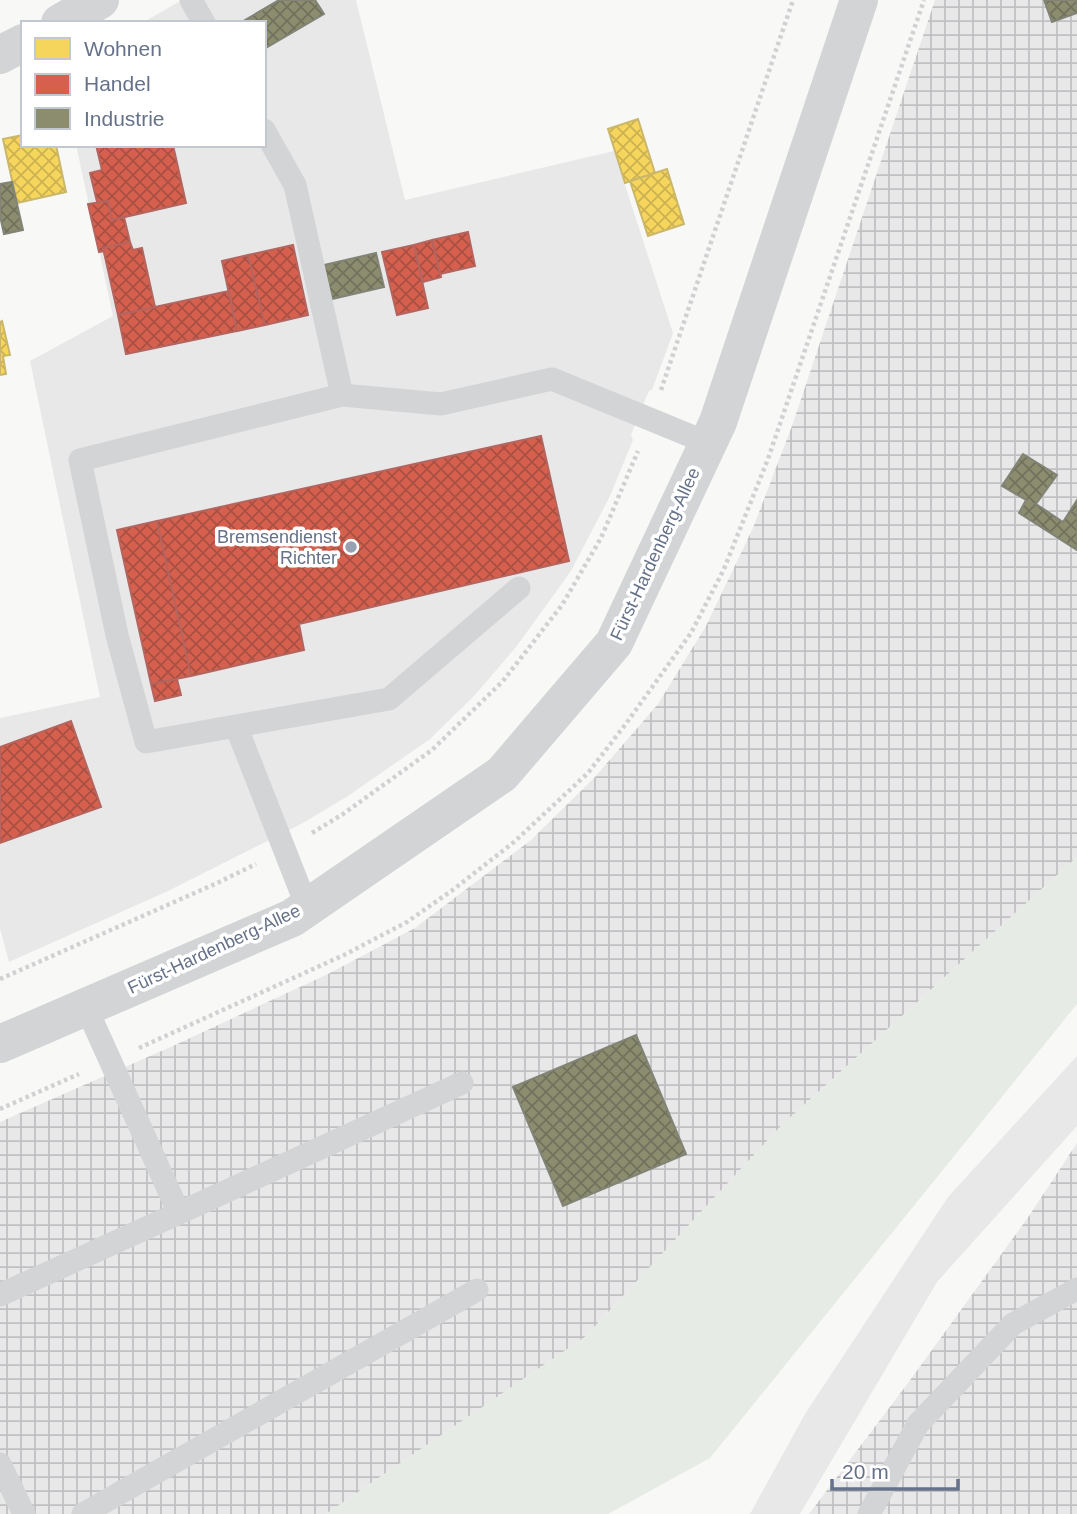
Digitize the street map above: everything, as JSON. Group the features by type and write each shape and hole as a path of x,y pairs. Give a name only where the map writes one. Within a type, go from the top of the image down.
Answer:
{"street":[{"path":"63,21 100,0"},
{"name":"Fürst-Hardenberg-Allee","path":"0,1044 292,918 502,774 614,643 718,422 859,0"},
{"path":"0,55 21,44"}],"lane":[{"path":"191,0 203,21"},
{"path":"266,134 295,185 342,395"},
{"path":"519,588 389,699 146,742 117,635 80,460 342,395 441,404 552,379 708,443"},
{"path":"236,726 307,907"},
{"path":"86,1007 179,1213"},
{"path":"0,1295 462,1083"},
{"path":"869,1514 918,1424 1013,1324 1077,1289"},
{"path":"83,1514 477,1290"},
{"path":"0,1464 24,1514"}],"shaded area":[{"path":"182,0 356,0 405,200 614,151 673,333 652,390 649,391 639,414 631,435 633,440 610,496 571,571 516,647 474,696 430,739 348,796 301,824 168,891 9,962 0,929 0,718 100,697 30,361 113,316 76,147 266,147 266,21 145,21"},
{"path":"935,0 1077,0 1077,857 781,1126 585,1337 326,1514 0,1514 0,1122 328,974 415,928 531,840 595,777 658,704 706,626 753,528 792,426"},
{"path":"1077,857 1077,1004 710,1458 608,1514 326,1514 585,1337 781,1126"},
{"path":"1077,1056 1077,1126 937,1282 800,1514 750,1514 805,1414 948,1197"},
{"path":"1077,1143 1077,1514 809,1514 1029,1216"}],"building: Wohnen":[{"path":"638,119 655,173 625,183 608,129"},
{"path":"21,135 21,147 56,147 66,192 17,203 3,139"},
{"path":"667,169 684,224 648,236 630,181"},
{"path":"2,321 10,355 3,356 6,374 0,375 0,322"}],"building: Handel":[{"path":"96,147 173,147 186,203 112,220 108,201 97,202 90,173 102,170"},
{"path":"108,201 112,220 124,217 130,242 103,248 104,251 99,252 88,204"},
{"path":"468,232 475,266 440,274 432,240"},
{"path":"432,240 441,277 423,282 414,245"},
{"path":"130,242 133,250 142,248 155,307 118,315 103,248"},
{"path":"293,245 308,315 265,325 248,255"},
{"path":"414,245 428,308 397,315 382,252"},
{"path":"248,255 265,325 237,331 222,261"},
{"path":"229,291 237,331 126,354 118,315"},
{"path":"541,436 569,561 299,624 304,650 191,676 157,521"},
{"path":"157,521 191,676 151,684 117,530"},
{"path":"177,679 181,695 155,701 151,684"},
{"path":"71,721 101,807 0,843 0,747"}],"building: Industrie":[{"path":"279,0 315,0 324,14 266,48 266,21 243,21"},
{"path":"1044,0 1077,0 1077,13 1052,22"},
{"path":"12,182 23,230 4,234 0,216 0,184"},
{"path":"376,253 384,287 332,299 324,265"},
{"path":"1023,454 1057,475 1036,504 1063,522 1077,500 1077,550 1019,513 1026,500 1002,486"},
{"path":"636,1035 686,1154 563,1206 513,1087"}],"place":[{"name":"Bremsendienst Richter","path":"351,547"}]}
